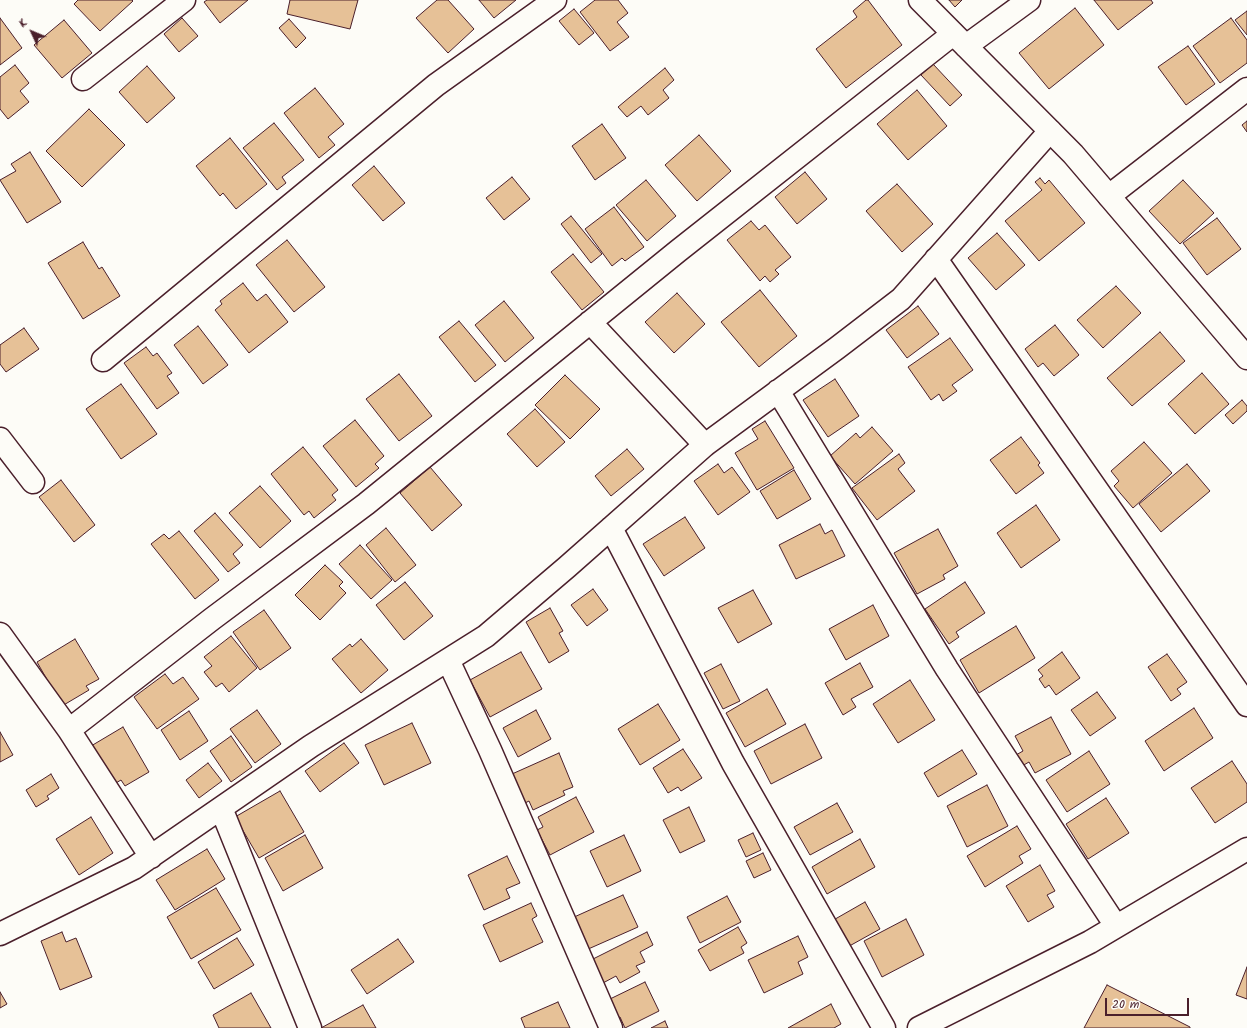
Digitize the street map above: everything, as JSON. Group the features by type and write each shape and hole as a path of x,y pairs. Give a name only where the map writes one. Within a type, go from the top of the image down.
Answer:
{"street":[{"path":"83,79 184,0"},
{"path":"102,360 436,85 555,0"},
{"path":"920,0 1073,154 1247,358"},
{"path":"69,730 212,619 366,504 590,322 960,40 1029,0"},
{"path":"1109,196 1247,89"},
{"path":"0,934 134,868 311,746 486,636 705,445 901,299 1050,131"},
{"path":"936,259 1247,705"},
{"path":"590,322 705,445"},
{"path":"778,391 947,669 1116,926"},
{"path":"0,439 33,482"},
{"path":"611,528 733,763 884,1028"},
{"path":"0,634 69,730 151,857"},
{"path":"448,660 490,750 611,1028"},
{"path":"221,808 310,1028"},
{"path":"919,1028 1090,942 1247,849"}],"building":[{"path":"78,0 133,1 100,31 74,4"},
{"path":"207,0 248,0 220,23 204,2"},
{"path":"290,0 358,0 350,29 287,14"},
{"path":"437,0 448,0 474,29 448,53 416,18"},
{"path":"479,0 516,0 494,18"},
{"path":"595,0 618,0 628,13 617,22 629,37 610,51 580,12"},
{"path":"868,0 902,45 846,88 816,49 857,17 853,11"},
{"path":"949,0 962,0 955,7"},
{"path":"1094,0 1151,0 1153,3 1118,30"},
{"path":"1075,8 1104,45 1049,89 1019,53"},
{"path":"574,9 594,33 579,45 559,21"},
{"path":"1247,11 1247,35 1235,20"},
{"path":"0,18 22,48 0,65"},
{"path":"182,18 198,36 179,52 164,34"},
{"path":"1231,18 1247,40 1247,63 1220,83 1193,46"},
{"path":"289,19 306,38 296,48 279,28"},
{"path":"64,20 92,53 62,78 34,45"},
{"path":"1188,46 1215,84 1186,105 1158,67"},
{"path":"933,64 962,95 950,106 921,75"},
{"path":"15,65 29,83 20,91 29,102 8,119 0,109 0,77"},
{"path":"147,66 175,98 147,123 119,92"},
{"path":"665,68 674,80 663,90 669,98 648,115 641,106 627,117 618,107"},
{"path":"315,88 344,124 328,137 335,145 319,158 284,113"},
{"path":"917,90 947,126 908,160 877,124"},
{"path":"89,109 125,145 82,187 46,151"},
{"path":"1247,121 1247,132 1242,125"},
{"path":"274,123 304,160 282,177 286,183 277,190 243,148"},
{"path":"602,124 626,158 595,180 572,146"},
{"path":"699,135 731,171 697,201 665,165"},
{"path":"230,138 267,184 236,209 223,193 220,196 196,166"},
{"path":"30,152 61,202 27,223 0,180 16,171 11,164"},
{"path":"374,166 405,203 383,221 352,185"},
{"path":"805,172 827,199 797,224 775,197"},
{"path":"512,177 530,199 504,220 486,198"},
{"path":"1040,178 1045,184 1049,180 1085,223 1039,261 1005,221 1042,190 1035,182"},
{"path":"646,180 676,216 647,241 616,205"},
{"path":"1183,180 1214,213 1180,244 1149,211"},
{"path":"897,184 933,224 902,252 866,211"},
{"path":"614,207 644,247 625,261 622,258 612,266 585,229"},
{"path":"571,216 602,254 591,263 561,224"},
{"path":"1217,218 1241,249 1207,275 1183,243"},
{"path":"751,221 759,230 765,225 791,257 775,270 779,274 770,282 765,276 760,281 727,240"},
{"path":"997,233 1025,265 996,290 968,258"},
{"path":"287,240 325,287 294,312 256,265"},
{"path":"83,242 99,269 102,267 120,296 83,319 48,263"},
{"path":"573,254 604,292 582,310 551,272"},
{"path":"243,283 257,301 266,294 288,322 249,353 215,310 222,304 220,301"},
{"path":"1116,286 1141,313 1103,348 1077,320"},
{"path":"760,290 797,336 759,367 721,322"},
{"path":"677,293 705,324 674,353 645,322"},
{"path":"504,301 534,338 505,362 475,325"},
{"path":"918,306 939,334 907,358 886,330"},
{"path":"459,321 496,365 475,382 439,337"},
{"path":"1055,325 1079,355 1054,376 1043,363 1038,367 1025,349"},
{"path":"198,326 228,365 203,384 174,345"},
{"path":"24,328 39,349 6,372 0,364 0,345"},
{"path":"1160,332 1185,361 1132,406 1107,378"},
{"path":"950,338 973,370 952,385 957,391 943,401 939,394 931,400 908,367"},
{"path":"146,347 153,356 157,353 172,373 167,376 179,393 157,409 124,363"},
{"path":"1202,373 1229,404 1195,434 1168,404"},
{"path":"399,374 432,416 399,441 366,399"},
{"path":"565,375 600,409 570,439 535,405"},
{"path":"835,379 859,416 828,437 803,400"},
{"path":"121,384 157,434 121,459 86,409"},
{"path":"1242,400 1247,406 1247,411 1233,424 1225,415"},
{"path":"535,409 565,442 537,467 507,434"},
{"path":"355,420 384,456 375,464 379,468 356,487 323,446"},
{"path":"765,421 794,468 757,490 735,453 758,439 752,429"},
{"path":"872,427 893,451 855,484 830,456 856,433 860,438"},
{"path":"1021,437 1040,463 1038,465 1044,473 1016,494 990,460"},
{"path":"1144,442 1172,473 1133,508 1114,486 1119,481 1111,471"},
{"path":"303,447 338,490 332,495 336,500 314,518 309,511 304,515 271,474"},
{"path":"627,449 644,469 611,496 595,476"},
{"path":"899,454 905,463 898,469 915,491 877,520 852,488"},
{"path":"718,464 724,473 732,467 750,492 718,515 694,481"},
{"path":"1187,464 1210,491 1161,532 1139,504"},
{"path":"430,467 462,505 432,531 400,493"},
{"path":"794,470 811,499 777,519 760,491"},
{"path":"61,480 95,525 74,542 39,497"},
{"path":"260,486 291,521 260,548 229,513"},
{"path":"1036,505 1060,540 1021,568 997,533"},
{"path":"215,513 243,545 233,554 240,563 228,572 194,531"},
{"path":"685,517 705,548 664,576 643,544"},
{"path":"820,524 825,534 832,530 845,556 796,579 779,545"},
{"path":"386,528 416,565 395,582 366,545"},
{"path":"938,529 958,566 943,575 945,579 917,594 894,553"},
{"path":"179,531 219,580 195,599 151,544 164,534 169,539"},
{"path":"360,545 392,580 371,599 339,564"},
{"path":"325,565 343,582 339,586 346,593 320,620 295,595"},
{"path":"405,582 433,616 404,640 376,605"},
{"path":"965,582 985,613 956,632 959,637 949,644 925,609"},
{"path":"593,589 608,610 587,626 571,605"},
{"path":"753,590 772,624 738,643 718,608"},
{"path":"873,605 889,636 846,660 829,629"},
{"path":"550,608 563,631 559,633 569,651 549,663 526,622"},
{"path":"264,610 291,648 260,670 233,632"},
{"path":"1016,626 1035,658 979,693 960,660"},
{"path":"231,636 257,668 229,692 222,683 216,687 204,672 212,666 204,657"},
{"path":"75,639 99,679 86,686 89,690 62,706 37,662"},
{"path":"361,639 388,670 361,693 332,659 350,644 352,647"},
{"path":"521,652 542,689 490,717 470,680"},
{"path":"1062,652 1080,678 1056,695 1049,685 1045,688 1039,679 1043,676 1038,670"},
{"path":"1167,654 1187,682 1177,689 1181,694 1171,701 1148,667"},
{"path":"860,663 873,687 851,699 856,707 843,715 825,683"},
{"path":"721,664 740,701 723,709 704,673"},
{"path":"165,674 173,684 183,677 199,699 157,729 134,697"},
{"path":"910,680 935,720 898,743 873,704"},
{"path":"767,689 786,724 745,747 726,713"},
{"path":"1097,692 1116,718 1090,736 1071,710"},
{"path":"658,704 680,740 640,765 618,729"},
{"path":"1194,708 1213,738 1164,771 1145,741"},
{"path":"257,710 281,744 255,763 230,729"},
{"path":"536,710 551,739 518,757 503,728"},
{"path":"189,711 208,741 180,760 161,730"},
{"path":"1051,717 1071,754 1035,773 1029,762 1022,766 1016,755 1023,751 1015,736"},
{"path":"412,723 431,763 384,785 365,745"},
{"path":"805,724 822,758 771,784 754,751"},
{"path":"123,727 149,772 125,786 121,780 109,787 86,749"},
{"path":"0,732 13,755 0,762"},
{"path":"231,736 252,767 231,782 210,751"},
{"path":"344,743 359,763 320,792 305,771"},
{"path":"683,749 702,778 681,791 678,787 668,793 653,768"},
{"path":"962,750 977,774 938,797 924,773"},
{"path":"1089,751 1110,784 1067,812 1046,780"},
{"path":"559,753 573,787 563,791 565,795 533,810 529,801 525,803 512,774"},
{"path":"1232,761 1247,784 1247,802 1215,823 1191,788"},
{"path":"208,763 222,781 199,798 186,780"},
{"path":"51,774 59,788 47,796 49,799 36,807 26,790"},
{"path":"987,785 1008,826 967,847 947,806"},
{"path":"280,791 304,832 259,858 235,817"},
{"path":"576,797 594,832 550,855 537,830 543,827 538,817"},
{"path":"1106,798 1129,833 1088,859 1066,824"},
{"path":"837,803 853,832 810,855 794,827"},
{"path":"689,807 705,841 680,853 663,820"},
{"path":"91,817 113,853 79,875 56,839"},
{"path":"1017,826 1031,849 1019,856 1023,863 985,887 967,856"},
{"path":"753,833 761,850 746,857 738,840"},
{"path":"305,835 323,868 283,891 265,858"},
{"path":"624,835 641,871 607,887 590,851"},
{"path":"860,839 875,867 827,894 812,867"},
{"path":"207,849 225,879 175,910 156,880"},
{"path":"763,853 771,870 754,878 746,861"},
{"path":"507,856 520,883 506,889 510,898 484,910 468,875"},
{"path":"1040,865 1055,891 1047,895 1054,907 1028,922 1006,886"},
{"path":"216,888 241,930 191,959 167,917"},
{"path":"623,895 638,927 586,950 572,918"},
{"path":"727,896 741,922 700,943 687,917"},
{"path":"865,902 880,929 844,949 830,922"},
{"path":"531,903 537,916 532,919 543,942 500,962 483,925"},
{"path":"906,919 924,955 882,977 864,941"},
{"path":"738,927 747,943 741,947 744,953 710,971 698,950"},
{"path":"62,932 66,942 76,938 92,977 60,990 41,941"},
{"path":"647,932 653,945 640,952 645,962 636,966 640,972 620,983 616,976 603,983 591,960"},
{"path":"798,936 808,957 798,962 803,974 764,993 748,960"},
{"path":"237,938 254,965 214,989 198,962"},
{"path":"398,939 414,962 367,994 351,970"},
{"path":"1247,967 1247,999 1236,995"},
{"path":"645,982 659,1011 625,1028 620,1017 615,1019 610,1011 615,1009 610,999"},
{"path":"1107,985 1190,1027 1190,1028 1084,1028"},
{"path":"0,992 7,1004 0,1008"},
{"path":"251,993 271,1028 219,1028 213,1015"},
{"path":"558,1002 570,1028 525,1028 521,1018"},
{"path":"831,1004 841,1024 834,1028 788,1028"},
{"path":"363,1005 376,1028 321,1028"},
{"path":"665,1021 668,1028 651,1028"}]}
